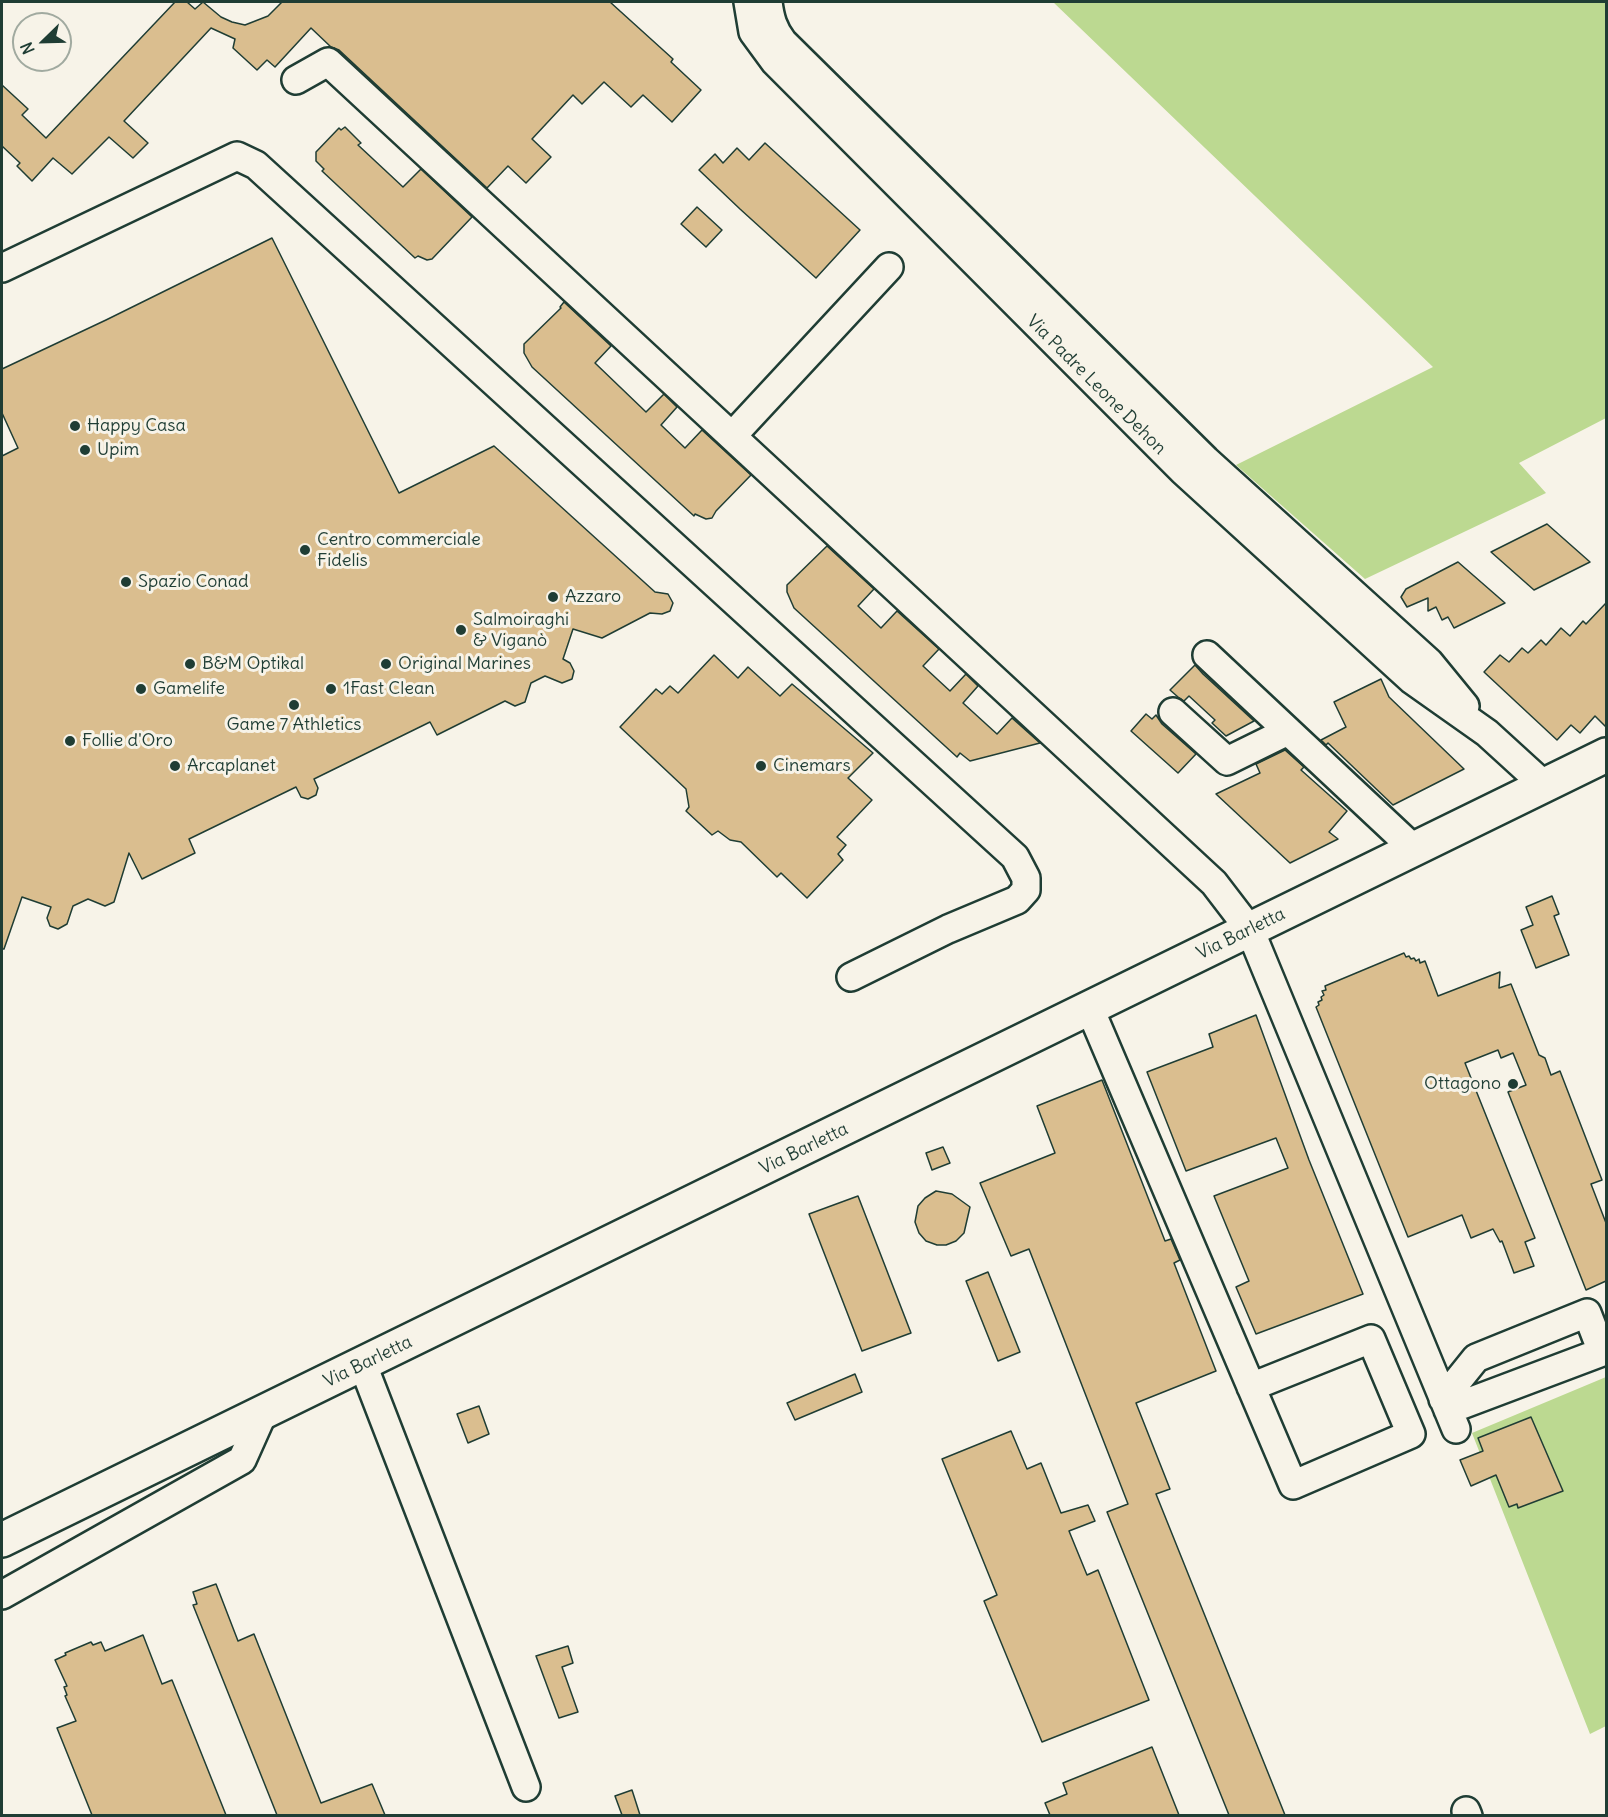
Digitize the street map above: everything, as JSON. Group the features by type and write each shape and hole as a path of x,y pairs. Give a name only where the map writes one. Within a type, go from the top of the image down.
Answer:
{"main road":[{"name":"Via Barletta","path":"2,1540 1606,755"},
{"path":"2,1526 51,1503 98,1493"}],"street":[{"name":"Via Padre Leone Dehon","path":"748,2 753,32 775,62 1183,471 1412,680 1487,733 1544,785"},
{"name":"Via Padre Leone Dehon","path":"768,2 774,29 783,42 1206,460 1429,662 1487,733"},
{"path":"296,80 328,62 1214,882 1251,930 1449,1413"},
{"path":"2,268 237,156 256,165 1015,857 1026,878 1026,890 1017,900 948,929 851,977"},
{"path":"732,436 889,267"},
{"path":"1207,655 1414,849"},
{"path":"1173,712 1227,761 1288,731"},
{"path":"1090,1008 1251,1387 1293,1485 1411,1434 1371,1339 1251,1387"},
{"path":"1587,1313 1602,1352 1449,1413 1476,1358 1587,1313"},
{"path":"363,1365 526,1787"},
{"path":"2,1595 242,1460 263,1413"}],"green space":[{"path":"1053,2 1606,2 1606,418 1519,463 1546,493 1365,579 1236,465 1433,367"},
{"path":"1606,1377 1606,1726 1590,1734 1472,1433"}],"building":[{"path":"175,2 187,2 195,9 203,2 221,17 245,25 268,16 282,2 610,2 673,59 671,62 701,90 672,122 643,95 631,107 604,82 582,104 573,95 532,139 551,157 526,183 508,166 487,188 339,50 331,47 311,28 275,67 267,60 257,70 233,48 235,39 211,28 124,121 148,143 133,158 109,137 72,174 53,158 32,181 17,166 20,163 2,146 2,85 28,109 22,115 46,138"},
{"path":"345,127 361,143 358,145 403,187 421,169 472,217 432,259 427,260 418,256 415,258 322,171 324,169 316,161 316,152 339,128 341,130"},
{"path":"765,143 860,230 816,278 699,170 715,154 723,163 737,148 749,160"},
{"path":"697,207 722,230 706,247 681,224"},
{"name":"Centro commerciale Fidelis","path":"272,238 399,493 494,446 655,592 668,594 673,603 670,611 662,614 650,613 602,638 573,629 563,659 570,663 574,671 572,679 562,683 545,676 531,683 525,702 515,706 505,701 437,735 430,722 314,779 318,788 316,795 308,799 301,797 296,787 189,839 195,853 142,879 129,853 114,902 105,906 88,899 73,906 67,924 58,929 50,926 47,918 51,907 22,897 4,949 2,949 2,456 18,448 2,413 2,369"},
{"path":"564,302 611,346 595,363 646,412 664,394 677,407 661,425 685,448 702,430 751,475 712,518 706,519 695,514 694,516 532,367 524,353 524,344 561,308"},
{"path":"1547,524 1590,562 1534,590 1491,552"},
{"path":"827,546 874,589 858,606 881,628 897,611 939,649 923,666 950,691 966,674 978,686 963,703 997,734 1012,718 1040,743 970,761 960,753 957,757 794,608 787,592 787,585"},
{"path":"1458,562 1505,603 1454,628 1448,617 1442,620 1436,607 1428,611 1428,598 1407,607 1401,597 1406,589"},
{"path":"1606,603 1606,727 1595,716 1580,733 1571,725 1557,740 1484,672 1500,655 1509,662 1522,648 1528,653 1541,640 1546,645 1561,628 1570,636 1583,621 1586,624"},
{"name":"Cinemars","path":"714,655 738,678 748,667 780,696 792,684 873,753 848,778 872,800 837,837 846,845 838,854 843,860 807,898 781,873 777,877 741,842 730,840 718,831 712,835 686,811 689,807 686,789 620,727 656,689 662,694 670,686 678,693"},
{"path":"1195,665 1254,721 1226,736 1212,723 1215,720 1189,696 1184,701 1170,690"},
{"path":"1381,679 1389,697 1464,769 1393,805 1328,743 1326,745 1321,740 1346,727 1334,702"},
{"path":"1146,714 1152,719 1156,715 1162,724 1196,754 1178,773 1131,731"},
{"path":"1285,750 1304,767 1301,770 1347,811 1329,832 1338,839 1290,863 1216,794 1260,773 1256,764"},
{"path":"1552,896 1559,914 1554,916 1569,955 1536,968 1521,930 1533,925 1526,907"},
{"path":"1404,953 1406,957 1414,958 1416,961 1419,959 1420,963 1425,961 1438,996 1500,972 1499,988 1511,984 1539,1055 1545,1058 1551,1075 1560,1071 1602,1180 1591,1184 1606,1223 1606,1281 1586,1290 1508,1092 1526,1085 1513,1053 1501,1058 1498,1050 1465,1063 1535,1238 1525,1242 1534,1266 1514,1273 1502,1241 1500,1242 1493,1229 1471,1238 1462,1215 1408,1237 1316,1007 1322,1000 1321,997 1324,995 1322,991 1326,990 1325,986"},
{"path":"1256,1015 1309,1160 1363,1294 1256,1334 1236,1287 1249,1281 1214,1196 1288,1168 1276,1138 1186,1171 1147,1072 1213,1047 1209,1034"},
{"path":"1102,1080 1165,1241 1171,1239 1180,1260 1174,1263 1216,1371 1136,1403 1170,1489 1156,1494 1285,1815 1229,1815 1107,1512 1128,1504 1029,1249 1011,1256 980,1183 1055,1153 1037,1106"},
{"path":"943,1147 950,1163 932,1170 926,1153"},
{"path":"936,1191 952,1194 970,1207 964,1233 956,1241 946,1245 926,1241 919,1233 915,1222 918,1206"},
{"path":"858,1196 911,1333 862,1351 809,1214"},
{"path":"988,1272 1020,1352 998,1361 966,1281"},
{"path":"855,1374 862,1392 795,1420 787,1403"},
{"path":"479,1406 489,1434 468,1443 457,1414"},
{"path":"1531,1417 1563,1491 1518,1508 1517,1504 1509,1507 1496,1475 1471,1486 1460,1460 1483,1451 1478,1438"},
{"path":"1011,1431 1027,1469 1041,1463 1061,1513 1088,1505 1095,1521 1069,1531 1087,1575 1098,1570 1149,1700 1042,1742 984,1601 997,1595 942,1459"},
{"path":"216,1584 238,1641 254,1634 321,1803 372,1784 385,1815 277,1815 193,1605 197,1604 193,1592"},
{"path":"143,1635 162,1684 172,1680 226,1815 92,1815 57,1728 76,1721 65,1696 67,1695 64,1687 67,1686 55,1660 91,1642 93,1645 101,1642 105,1651"},
{"path":"568,1646 573,1663 562,1667 578,1712 559,1718 536,1656"},
{"path":"1152,1747 1179,1815 1050,1815 1045,1803 1067,1794 1063,1783"},
{"path":"632,1790 640,1815 622,1815 615,1796"}],"place":[{"name":"Happy Casa","path":"75,426"},
{"name":"Upim","path":"85,450"},
{"name":"Centro commerciale Fidelis","path":"305,550"},
{"name":"Spazio Conad","path":"126,582"},
{"name":"Azzaro","path":"553,597"},
{"name":"Salmoiraghi & Viganò","path":"461,630"},
{"name":"B&M Optikal","path":"190,664"},
{"name":"Original Marines","path":"386,664"},
{"name":"Gamelife","path":"141,689"},
{"name":"1Fast Clean","path":"331,689"},
{"name":"Game 7 Athletics","path":"294,705"},
{"name":"Follie d'Oro","path":"70,741"},
{"name":"Arcaplanet","path":"175,766"},
{"name":"Cinemars","path":"761,766"},
{"name":"Ottagono","path":"1513,1084"}]}
